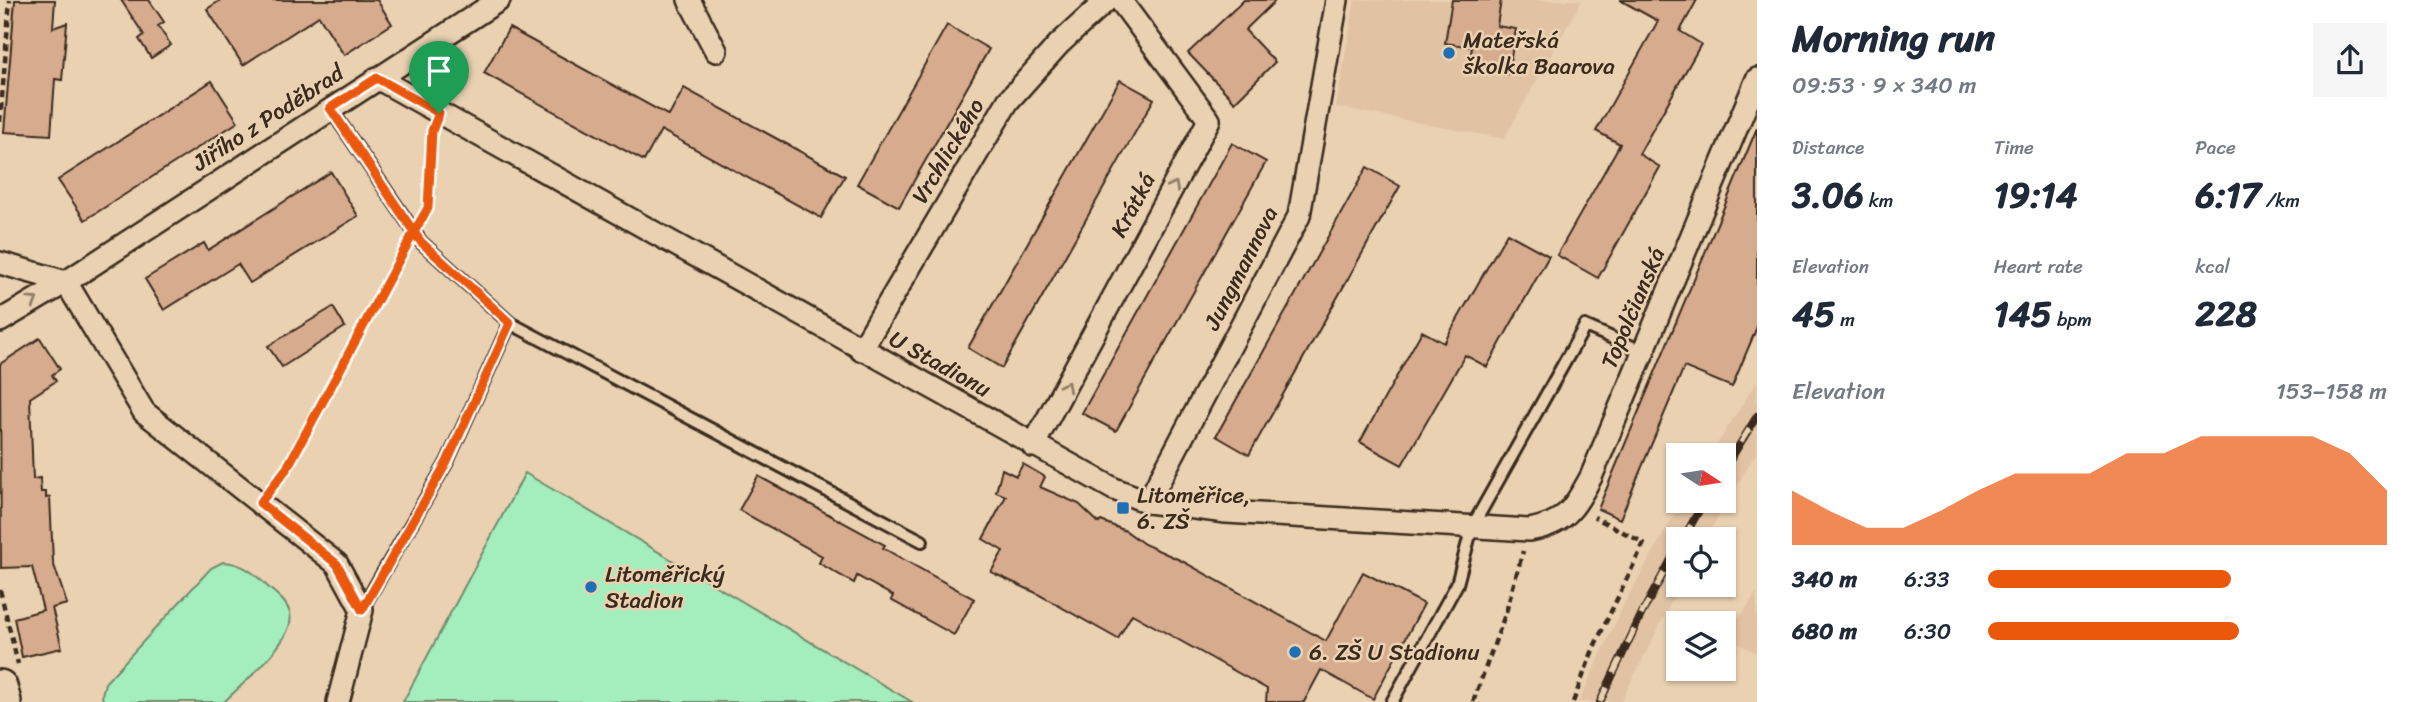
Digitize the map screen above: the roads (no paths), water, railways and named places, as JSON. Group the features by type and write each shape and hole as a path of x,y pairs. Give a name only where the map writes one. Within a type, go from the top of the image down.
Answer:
{"main road":[{"path":"4,702 9,676"}],"street":[{"name":"Jiřího z Poděbrad","path":"0,321 66,282 499,0"},
{"path":"689,0 716,51"},
{"name":"Vrchlického","path":"861,350 1007,102 1059,44 1107,0"},
{"name":"Krátká","path":"1033,446 1209,120 1120,0"},
{"name":"Jungmannova","path":"1148,502 1300,216 1337,0"},
{"name":"U Stadionu","path":"377,78 1114,489 1148,502 1226,512 1529,530"},
{"name":"Topolčianská","path":"1529,530 1547,527 1564,518 1575,506 1591,477 1757,79"},
{"path":"0,263 66,282 144,412 337,564 362,610 338,702"}],"lane":[{"path":"330,108 421,242 510,323 922,541"},
{"path":"362,610 447,462 510,323"},
{"path":"1392,702 1457,584 1472,527 1585,326 1644,352"}],"railway":[{"path":"1736,450 1757,416"},
{"path":"1690,527 1698,513"},
{"path":"1600,702 1666,569"}],"place":[{"name":"Mateřská školka Baarova","path":"1449,53"},
{"name":"Litoměřice, 6. ZŠ","path":"1123,508"},
{"name":"Litoměřický Stadion","path":"591,587"},
{"name":"6. ZŠ U Stadionu","path":"1295,652"}]}
